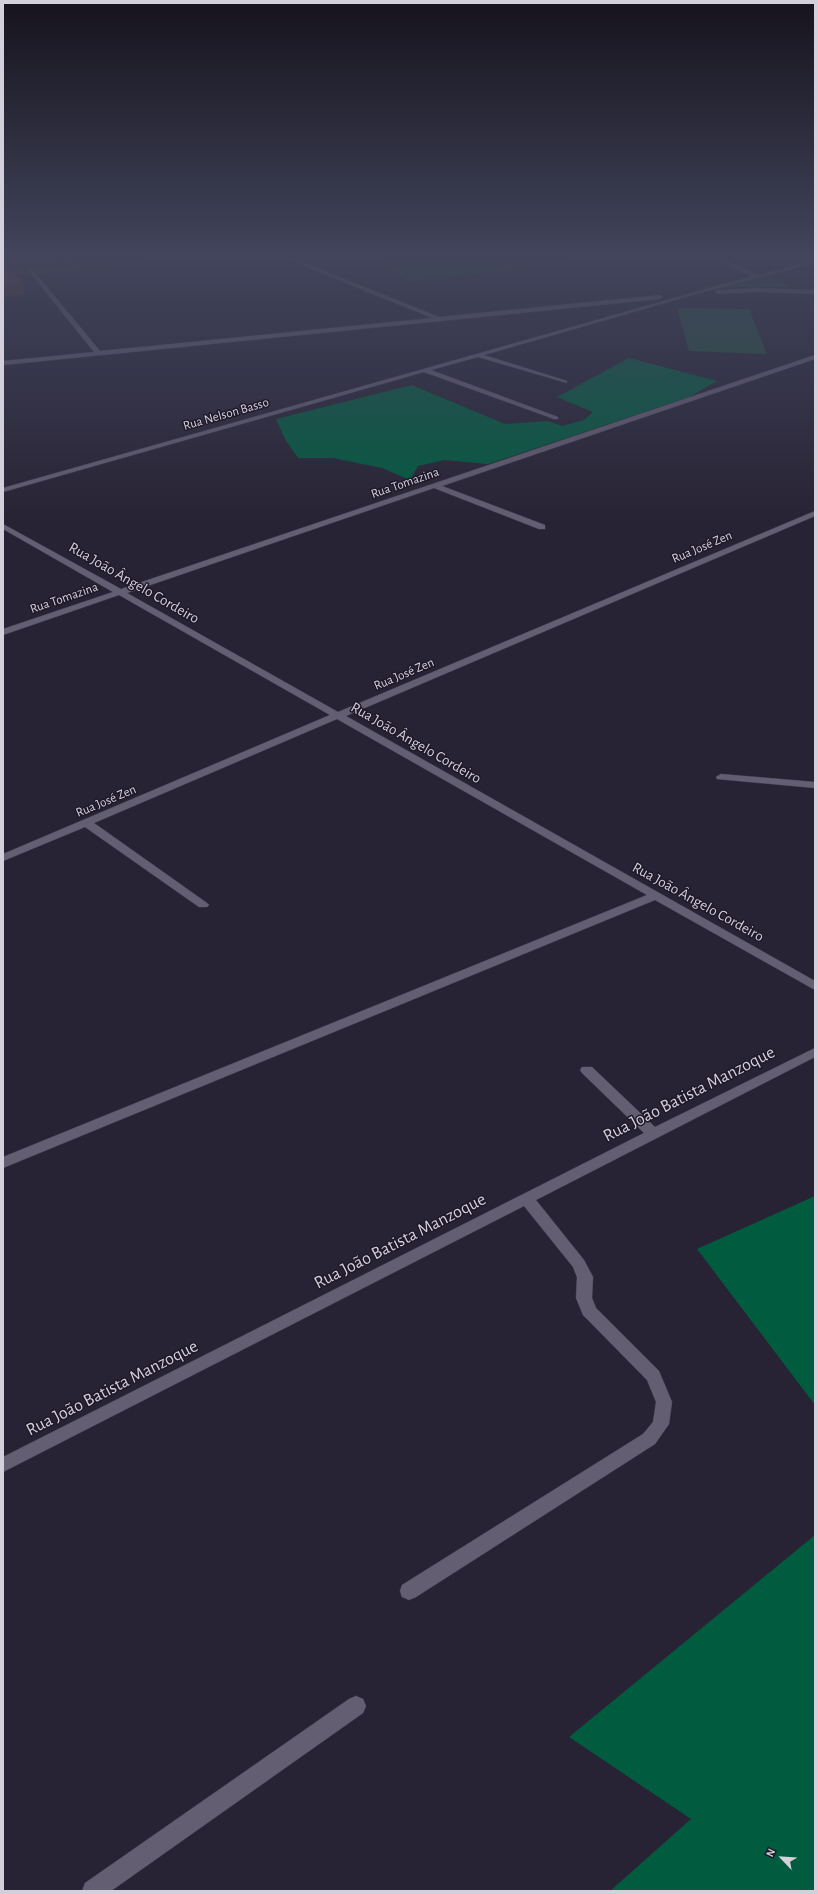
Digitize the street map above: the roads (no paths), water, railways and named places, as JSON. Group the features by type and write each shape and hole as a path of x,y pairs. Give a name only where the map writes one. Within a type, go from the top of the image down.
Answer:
{"street":[{"path":"93,347 98,353"},
{"path":"3,363 154,347"},
{"name":"Rua Nelson Basso","path":"3,490 505,347"},
{"path":"479,355 565,382"},
{"name":"Rua Tomazina","path":"3,632 815,357"},
{"path":"425,370 556,418"},
{"path":"435,486 542,527"},
{"name":"Rua José Zen","path":"3,858 815,513"},
{"name":"Rua João Ângelo Cordeiro","path":"3,526 815,986"},
{"path":"721,777 815,785"},
{"path":"86,823 203,905"},
{"path":"3,1162 656,896"},
{"name":"Rua João Batista Manzoque","path":"3,1465 815,1052"},
{"path":"587,1070 654,1134"},
{"path":"409,1591 649,1439 661,1424 664,1402 653,1376 588,1311 584,1298 585,1277 579,1264 526,1198"},
{"path":"93,1891 356,1706"}]}
